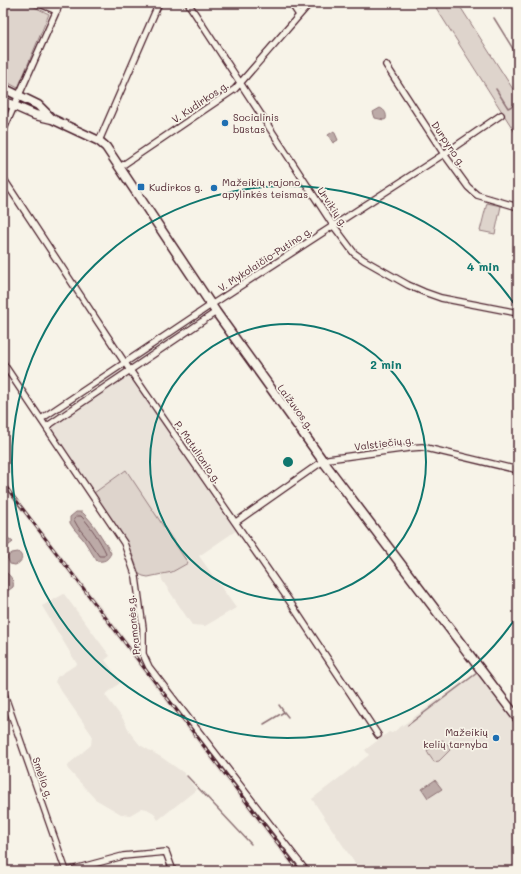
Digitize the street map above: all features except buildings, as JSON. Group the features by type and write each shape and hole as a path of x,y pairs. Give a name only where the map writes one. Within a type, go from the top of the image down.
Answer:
{"main road":[{"path":"3,88 20,95 42,108 52,119"},
{"path":"3,101 39,117 52,119"},
{"name":"Laižuvos g.","path":"52,119 99,141 106,147 216,312 323,461 518,719"}],"street":[{"path":"38,3 57,11"},
{"path":"3,132 60,3"},
{"path":"99,141 159,3"},
{"name":"Urvikių g.","path":"188,3 333,224 354,253 408,285 424,292 441,298 518,314"},
{"path":"291,3 299,15"},
{"name":"V. Kudirkos g.","path":"120,167 235,89 310,3"},
{"name":"Durpyno g.","path":"386,65 444,154 468,187 477,195 518,207"},
{"name":"V. Mykolaičio-Putino g.","path":"41,419 333,224 444,154 501,115"},
{"name":"P. Matulionio g.","path":"3,178 125,363 236,522 378,736"},
{"path":"46,427 216,312"},
{"name":"Pramonės g.","path":"3,362 124,543 136,577 143,628 143,654 149,666 306,871"},
{"name":"Valstiečių g.","path":"323,461 328,459 408,448 422,448 518,470"},
{"path":"236,522 323,461"},
{"name":"Smėlio g.","path":"3,691 67,871"},
{"path":"67,871 123,856 166,852 173,871"}],"shaded area":[{"path":"3,3 26,3 49,14 18,88 3,80"},
{"path":"433,3 465,3 461,8 518,97 518,137"},
{"path":"487,203 501,206 495,234 480,231"},
{"path":"127,375 132,377 237,530 199,556 236,608 205,626 192,625 162,580 161,575 172,572 187,563 126,470 94,493 51,429 52,425"},
{"path":"126,470 188,563 172,572 148,577 139,574 132,554 94,493"},
{"path":"3,480 302,871 295,871 3,487"},
{"path":"64,594 110,656 105,660 121,682 105,695 123,719 131,734 140,745 184,773 196,790 158,820 154,813 142,808 130,815 121,814 95,799 67,768 70,763 91,745 92,735 55,682 57,677 77,664 42,606"},
{"path":"478,671 518,724 518,871 360,871 312,799 369,755 365,750 389,732 392,733"},
{"path":"443,740 449,746 450,750 439,761 434,762 427,751 437,742"}],"water":[{"path":"380,108 386,114 386,119 384,120 375,118 373,112"},
{"path":"334,131 338,140 333,143 328,135"},
{"path":"76,512 82,512 90,521 111,553 106,560 97,561 83,539 70,523 70,517"},
{"path":"3,534 13,542 4,549 3,548"},
{"path":"18,552 22,558 19,563 15,565 10,564 7,557 12,553"},
{"path":"3,571 9,575 13,582 13,587 9,590 3,588"},
{"path":"435,780 442,789 428,798 422,789"}],"waterway":[{"path":"494,18 518,57"},
{"path":"496,89 508,108 518,103"},
{"path":"408,725 477,673"},
{"path":"264,724 284,712 279,705"},
{"path":"284,712 288,717"},
{"path":"187,776 251,844"}],"railway":[{"path":"3,483 299,871"}],"place":[{"name":"Socialinis būstas","path":"225,123"},
{"name":"Kudirkos g.","path":"141,187"},
{"name":"Mažeikių rajono apylinkės teismas","path":"214,188"},
{"name":"Mažeikių kelių tarnyba","path":"496,738"}]}
